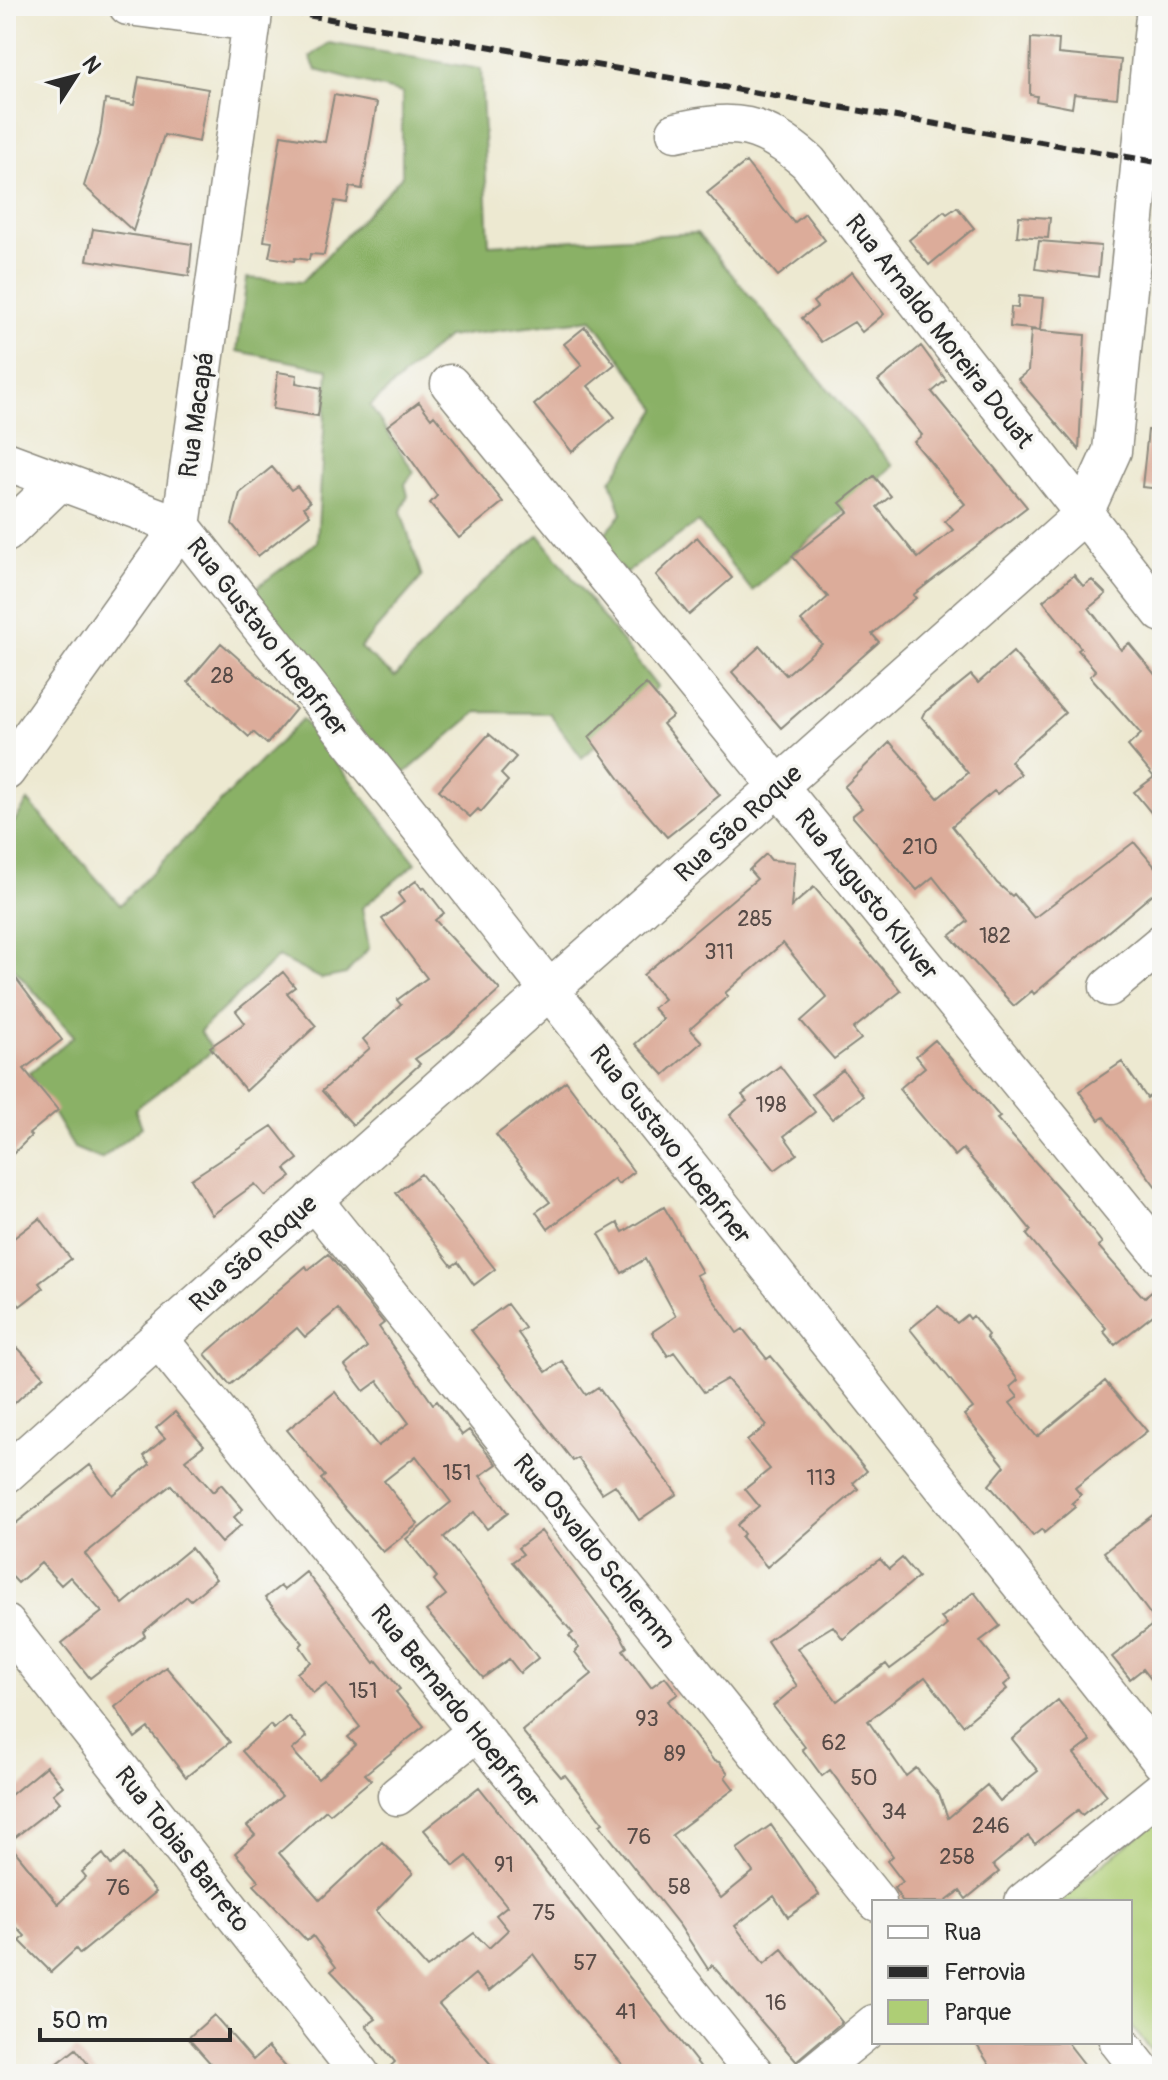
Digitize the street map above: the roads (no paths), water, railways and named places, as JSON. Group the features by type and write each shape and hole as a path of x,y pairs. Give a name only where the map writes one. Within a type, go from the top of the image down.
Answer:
{"street":[{"path":"128,6 253,14"},
{"name":"Rua São Roque","path":"6,1474 1083,515 1112,451 1156,6"},
{"name":"Rua Macapá","path":"6,771 181,526 253,14"},
{"name":"Rua Arnaldo Moreira Douat","path":"676,132 714,123 745,124 777,136 808,162 1162,613"},
{"name":"Rua Augusto Kluver","path":"450,384 1162,1256"},
{"path":"1112,451 1117,520 1133,577"},
{"path":"6,461 181,526"},
{"path":"9,522 60,481"},
{"name":"Rua Gustavo Hoepfner","path":"181,526 1162,1762"},
{"path":"1109,987 1162,943"},
{"name":"Rua Osvaldo Schlemm","path":"313,1200 875,1900"},
{"name":"Rua Bernardo Hoepfner","path":"158,1338 755,2074"},
{"name":"Rua Tobias Barreto","path":"6,1624 360,2074"},
{"path":"397,1796 477,1731"},
{"path":"1026,1900 1162,1790"},
{"path":"813,2074 872,2026"},
{"path":"1121,2044 1144,2074"}],"railway":[{"path":"255,6 1162,163"}]}
